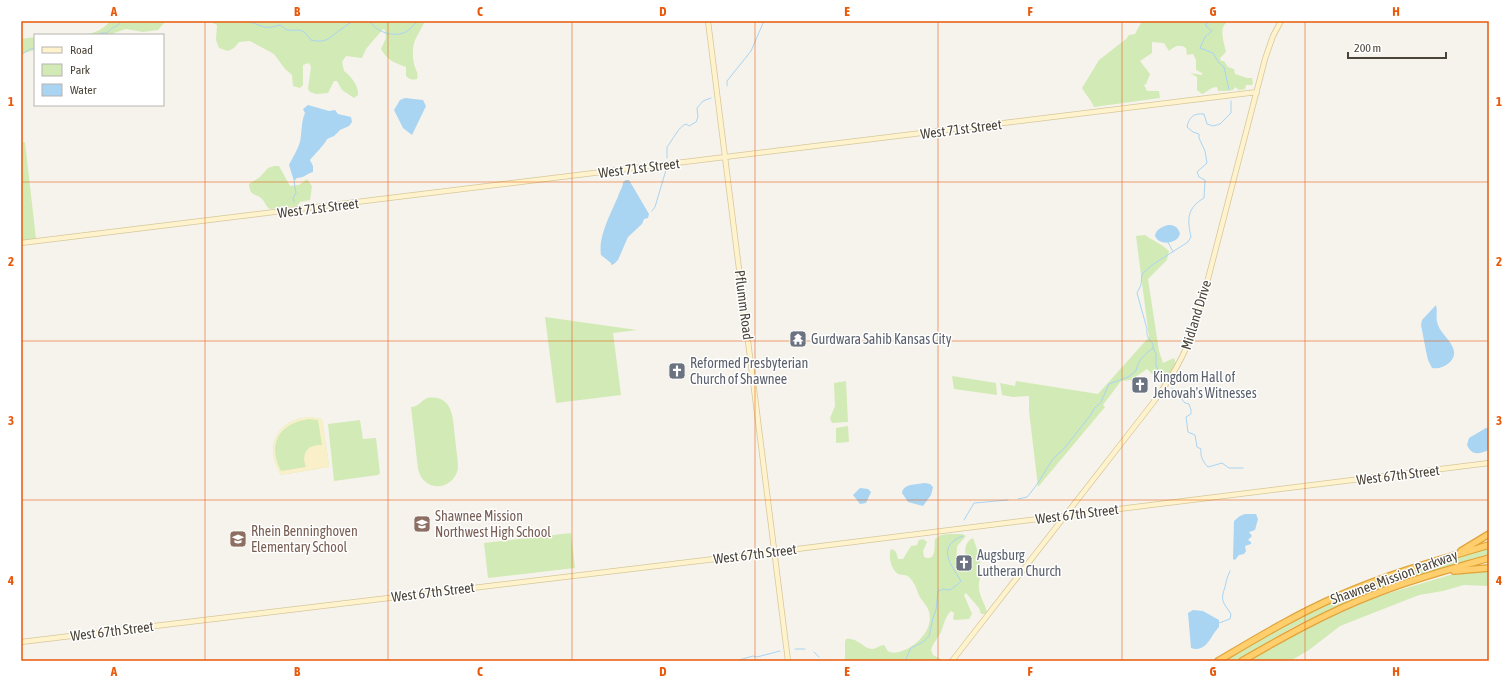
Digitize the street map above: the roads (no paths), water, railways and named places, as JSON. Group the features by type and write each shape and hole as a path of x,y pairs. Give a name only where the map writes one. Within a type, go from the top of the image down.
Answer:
{"highway":[{"path":"1452,556 1489,534"},
{"name":"Shawnee Mission Parkway","path":"1218,661 1298,615 1337,596 1382,578 1489,545"},
{"name":"Shawnee Mission Parkway","path":"1242,661 1294,631 1338,609 1377,593 1489,558"},
{"path":"1441,572 1489,568"}],"street":[{"name":"Pflumm Road","path":"708,21 788,661"},
{"name":"Midland Drive","path":"952,661 1166,385 1184,356 1202,302 1273,36 1281,21"},
{"name":"West 71st Street","path":"21,243 1257,92"},
{"name":"West 67th Street","path":"21,642 774,552 1489,463"}],"water":[{"path":"405,98 423,100 426,106 412,135 403,128 394,110 400,100"},
{"path":"308,105 329,111 335,110 338,114 351,117 352,122 349,126 327,139 310,160 313,166 313,172 297,178 294,181 289,165 300,142 302,123 305,113 303,109"},
{"path":"629,180 649,214 648,218 644,219 642,224 628,237 618,260 611,265 611,263 601,255 602,240 606,224 623,182"},
{"path":"1168,225 1177,228 1180,234 1178,238 1166,243 1159,241 1155,236 1158,230"},
{"path":"1436,305 1438,325 1440,330 1451,343 1454,353 1453,358 1445,366 1432,368 1428,360 1421,325 1422,320"},
{"path":"1486,428 1489,428 1489,450 1479,453 1471,451 1467,445 1469,438"},
{"path":"925,483 930,484 933,487 931,495 923,506 908,502 902,493 903,490 910,485"},
{"path":"860,488 868,489 871,492 866,503 860,504 853,495"},
{"path":"1245,514 1256,514 1258,519 1255,530 1249,532 1252,536 1248,540 1251,544 1245,546 1246,551 1244,554 1239,555 1235,560 1233,559 1234,521"},
{"path":"1193,610 1203,611 1219,620 1219,627 1208,643 1201,648 1196,649 1191,648 1188,613"}],"waterway":[{"path":"100,34 107,33 110,29 119,25 122,21"},
{"path":"246,21 266,27 280,25 287,30 301,30 311,40 319,41 328,39 353,21"},
{"path":"369,21 381,31 391,34 401,34 406,32 418,21"},
{"path":"727,86 727,81 751,51 764,21"},
{"path":"1207,21 1206,26 1212,31 1205,37 1200,48 1213,53 1219,63 1224,67 1229,90"},
{"path":"21,55 34,48"},
{"path":"667,158 667,147 678,131 683,125 686,124 689,126 696,122 698,117 697,108 703,101 711,98"},
{"path":"1018,499 1027,497 1033,490 1053,460 1101,402 1109,384 1128,377 1136,371 1142,358 1153,348 1153,344 1147,336 1147,329 1137,293 1141,285 1142,274 1152,265 1188,242 1191,237 1189,225 1191,210 1204,198 1205,180 1199,177 1197,172 1207,163 1205,151 1199,138 1199,134 1193,132 1187,127 1192,116 1200,114 1204,114 1207,124 1213,126 1220,124 1231,113 1231,101"},
{"path":"652,211 655,207 666,170"},
{"path":"294,181 296,193 293,198 294,202"},
{"path":"1168,242 1173,252"},
{"path":"1153,348 1156,354 1156,366 1162,376"},
{"path":"1172,388 1185,403 1189,404 1191,414 1186,417 1188,432 1195,435 1197,447 1201,449 1201,456 1206,465 1208,467 1222,463 1229,468 1243,468"},
{"path":"964,520 974,503 1008,500"},
{"path":"905,661 911,648 923,642 929,636 936,610 938,591 943,589 950,590 961,581 950,562 948,550 950,545 955,540 963,536"},
{"path":"1219,623 1230,619 1231,614 1223,601 1223,592 1230,571"},
{"path":"795,649 805,649"},
{"path":"736,661 780,651"},
{"path":"814,652 819,657"},
{"path":"830,660 835,661"}],"place":[{"name":"Gurdwara Sahib Kansas City","path":"798,339"},
{"name":"Reformed Presbyterian Church of Shawnee","path":"677,371"},
{"name":"Kingdom Hall of Jehovah's Witnesses","path":"1140,385"},
{"name":"Shawnee Mission Northwest High School","path":"422,524"},
{"name":"Rhein Benninghoven Elementary School","path":"238,539"},
{"name":"Augsburg Lutheran Church","path":"964,563"}]}
